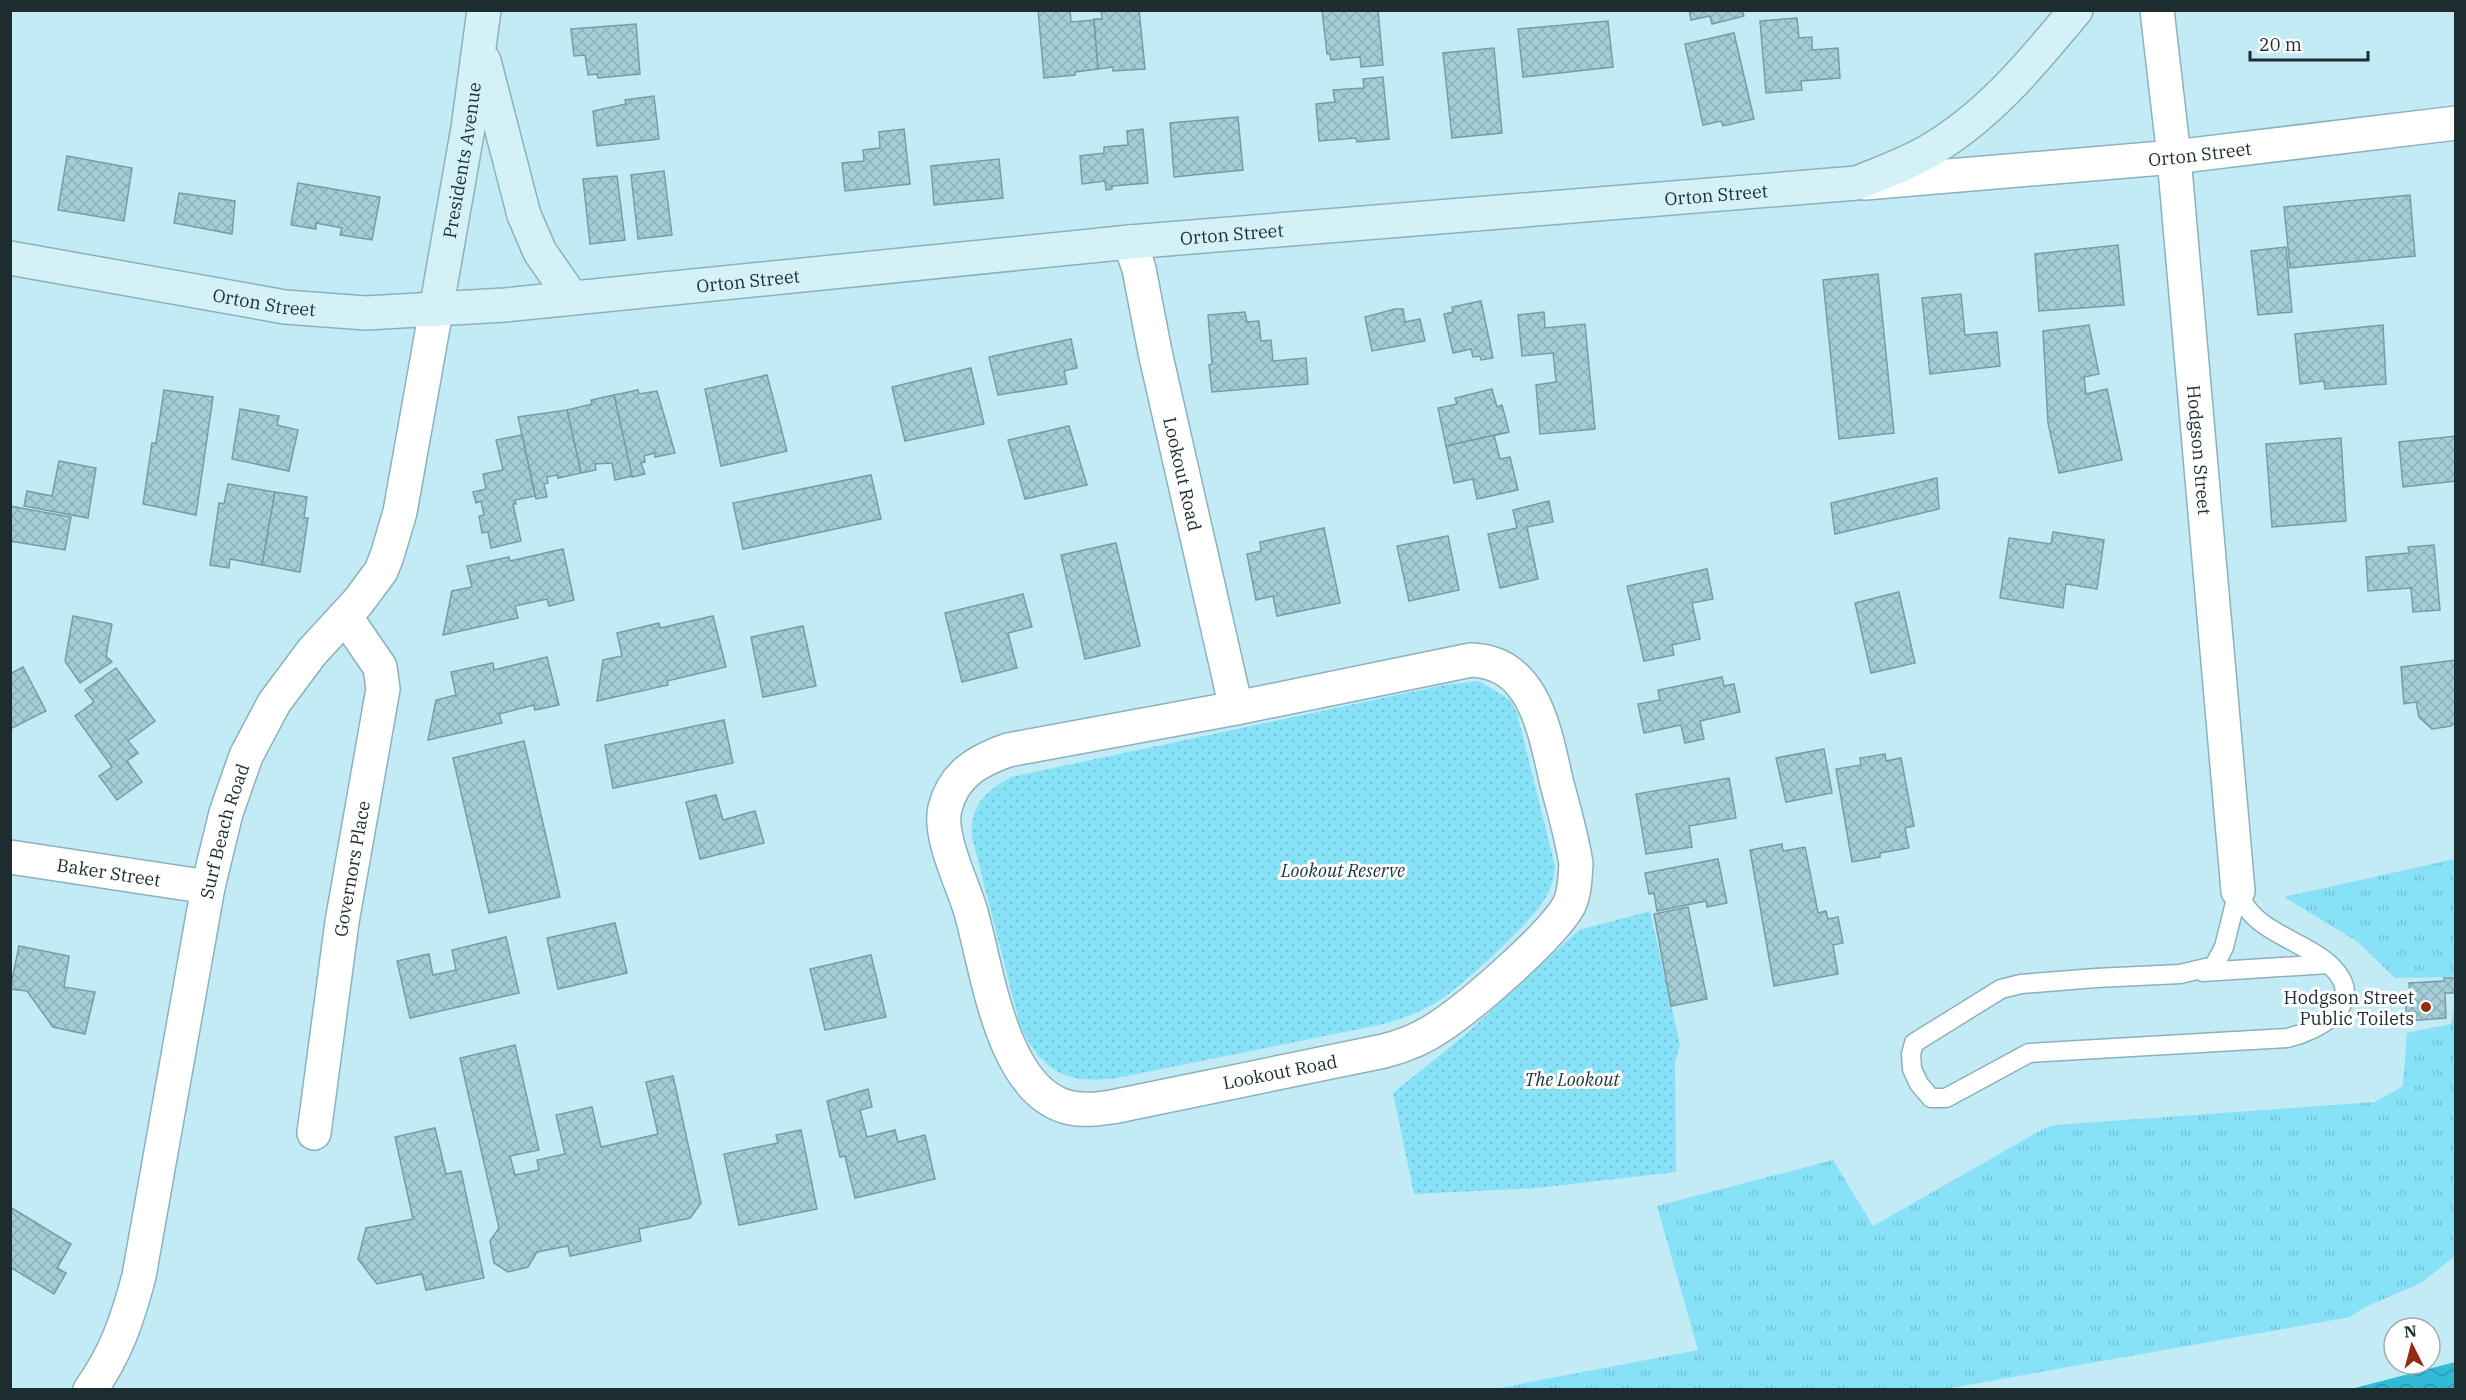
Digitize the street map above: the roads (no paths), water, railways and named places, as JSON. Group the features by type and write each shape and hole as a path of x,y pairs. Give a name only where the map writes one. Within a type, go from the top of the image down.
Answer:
{"main road":[{"path":"1857,183 1929,151 1979,115 2023,73 2076,10"},
{"path":"482,24 521,206 540,252 572,298"},
{"name":"Presidents Avenue","path":"436,310 466,140 482,24"},
{"name":"Orton Street","path":"10,258 311,310 366,313 436,310 572,298 1130,242 1857,183"}],"street":[{"name":"Hodgson Street","path":"2157,10 2174,157 2238,891"},
{"name":"Orton Street","path":"1857,183 2174,157 2456,123"},
{"name":"Lookout Road","path":"1130,242 1138,269 1236,708"},
{"name":"Surf Beach Road","path":"90,1389 118,1344 139,1276 208,887 226,813 246,756 287,686 381,571 394,536 407,478 436,310"},
{"name":"Governors Place","path":"314,1133 342,922 384,689 380,667 345,616"},
{"name":"Lookout Road","path":"1471,660 1491,663 1508,672 1531,695 1544,730 1576,864 1574,887 1569,905 1549,930 1508,970 1451,1019 1410,1043 1384,1051 1112,1107 1081,1109 1058,1103 1040,1090 1022,1069 999,1022 970,911 944,831 944,811 950,793 960,775 974,765 1008,750 1236,708 1471,660"},
{"name":"Baker Street","path":"10,857 208,887"}],"lane":[{"path":"2238,891 2247,908 2261,922 2328,964 2342,982 2342,1006 2337,1015 2287,1038 2029,1053 1946,1098 1931,1098 1915,1078 1911,1054 1918,1038 2001,989 2021,984 2328,964"},
{"path":"2192,972 2207,969 2218,961 2224,947 2238,891"}],"water":[{"path":"2455,1362 2455,1389 2351,1389 2401,1376 2442,1376 2442,1365"}],"place":[{"name":"Hodgson Street Public Toilets","path":"2426,1007"}],"park label":[{"name":"Lookout Reserve","path":"1343,870"},
{"name":"The Lookout","path":"1572,1079"}]}
